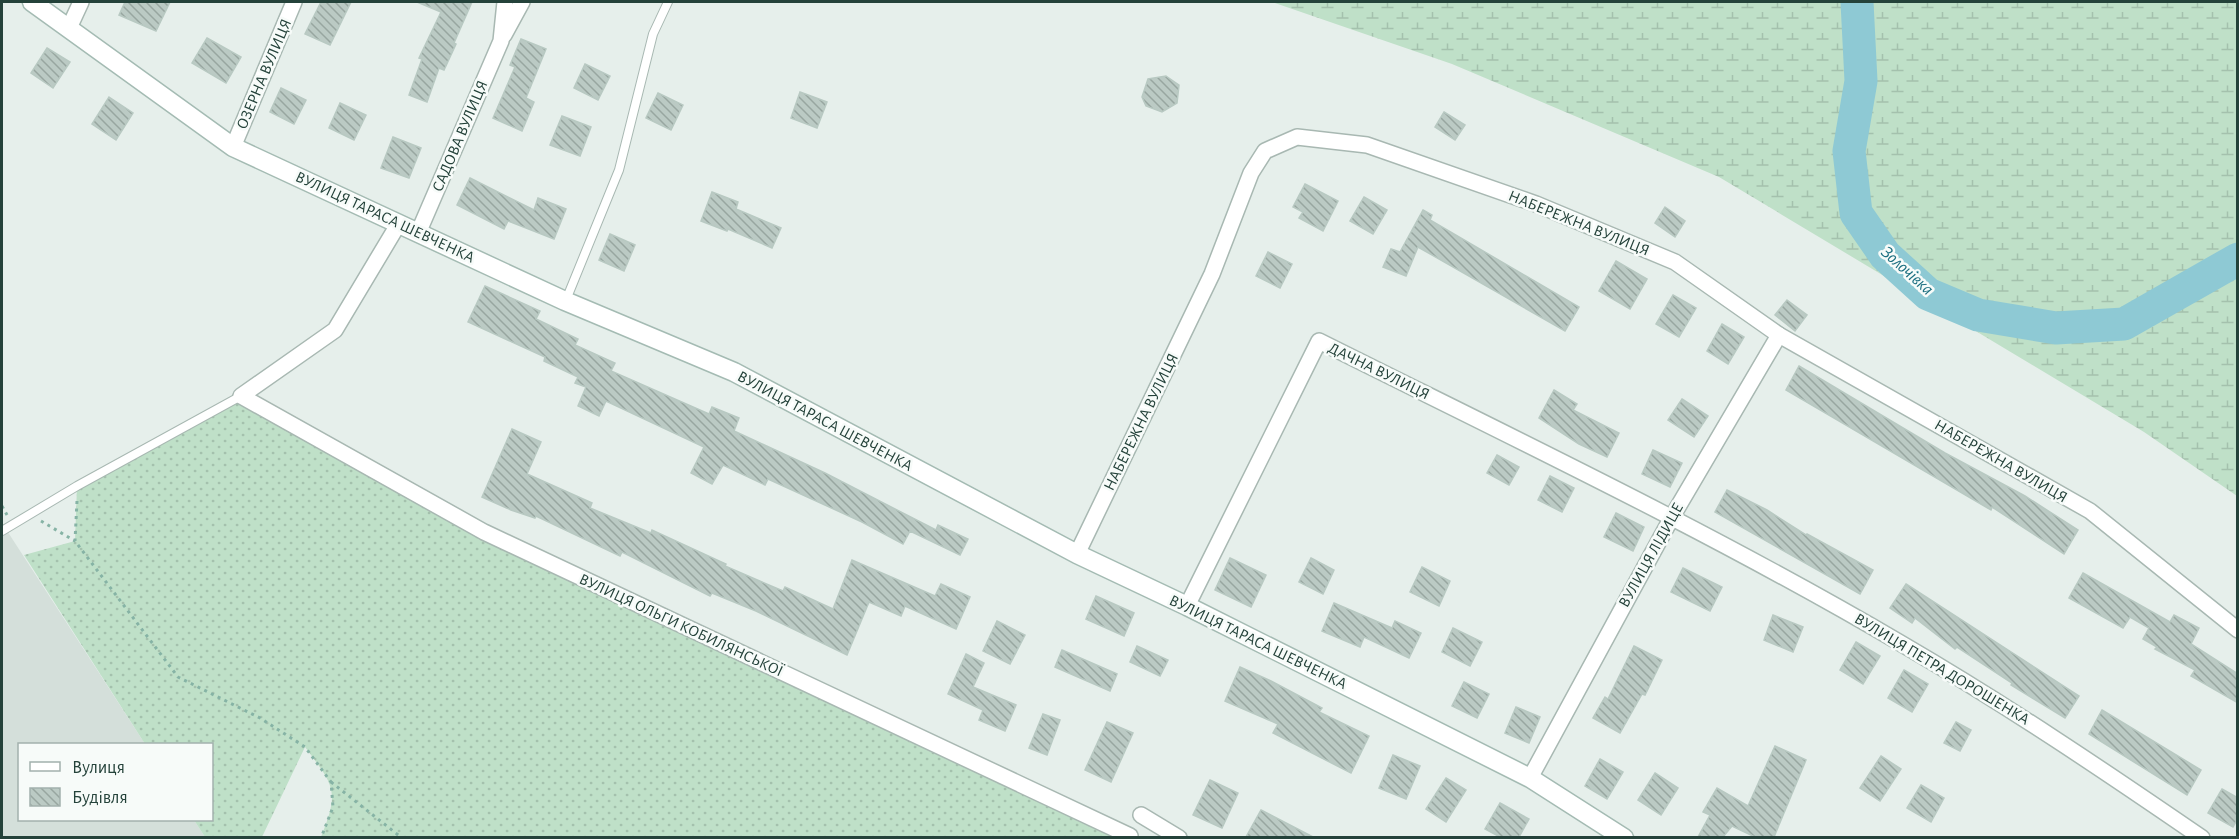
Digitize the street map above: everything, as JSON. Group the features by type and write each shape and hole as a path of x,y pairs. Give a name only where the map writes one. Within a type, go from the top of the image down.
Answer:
{"main road":[{"name":"ВУЛИЦЯ ТАРАСА ШЕВЧЕНКА","path":"32,2 233,147 419,231 565,301 734,372 1077,554 1187,606 1530,778 1624,837"}],"street":[{"path":"69,28 81,2"},
{"name":"ОЗЕРНА ВУЛИЦЯ","path":"233,147 294,2"},
{"name":"САДОВА ВУЛИЦЯ","path":"501,40 505,2"},
{"name":"САДОВА ВУЛИЦЯ","path":"419,231 501,40 522,2"},
{"name":"НАБЕРЕЖНА ВУЛИЦЯ","path":"1077,554 1212,274 1251,173 1265,151 1297,137 1367,145 1536,204 1675,262 1779,335 2090,511 2238,630"},
{"path":"241,396 335,330 399,223"},
{"name":"ВУЛИЦЯ ЛІДИЦЕ","path":"1530,778 1672,517 1779,335"},
{"name":"ДАЧНА ВУЛИЦЯ","path":"1187,606 1319,341 1672,517"},
{"name":"ВУЛИЦЯ ОЛЬГИ КОБИЛЯНСЬКОЇ","path":"241,396 484,532 1130,836"},
{"name":"ВУЛИЦЯ ПЕТРА ДОРОШЕНКА","path":"1672,517 1901,644 2052,735 2202,837"},
{"path":"1141,815 1179,837"}],"lane":[{"path":"565,301 619,170 653,34 668,2"},
{"path":"2,531 77,486 241,396"}],"path":[{"path":"75,541 77,486"},
{"path":"30,513 75,541 178,676 260,718 305,747 331,782 402,837"},
{"path":"321,837 333,807 331,782"}],"shaded area":[{"path":"2,523 144,743 18,743 18,821 195,821 205,837 2,837"}],"green space":[{"path":"1272,2 2237,2 2237,496 2144,432 1719,177 1452,64"},
{"path":"241,396 484,532 1129,838 321,837 331,809 331,789 328,780 305,747 262,837 205,837 195,821 213,821 213,743 144,743 24,555 75,541 77,486"}],"building":[{"path":"125,2 170,2 156,31 119,15"},
{"path":"321,2 351,2 330,45 305,34"},
{"path":"417,2 472,2 444,70 439,68 427,102 409,95 422,59 419,58 441,12"},
{"path":"207,38 241,57 226,83 192,63"},
{"path":"521,39 546,49 526,98 534,102 522,131 493,118 515,67 510,65"},
{"path":"47,48 70,62 53,88 31,73"},
{"path":"585,64 610,76 598,100 574,88"},
{"path":"1166,76 1179,85 1177,103 1162,112 1146,106 1142,97 1148,79"},
{"path":"281,88 306,100 294,124 270,112"},
{"path":"800,92 827,102 817,128 791,118"},
{"path":"658,93 683,105 671,130 646,118"},
{"path":"109,97 133,113 116,140 92,124"},
{"path":"340,103 366,115 354,140 329,128"},
{"path":"1444,112 1465,125 1455,140 1435,127"},
{"path":"562,116 591,127 580,156 550,145"},
{"path":"393,137 421,148 409,178 381,168"},
{"path":"470,178 534,210 538,198 566,209 554,239 508,221 504,229 457,205"},
{"path":"1305,184 1338,201 1323,231 1299,218 1303,212 1293,207"},
{"path":"712,192 738,202 736,209 781,228 772,248 728,229 727,231 701,221"},
{"path":"1364,197 1387,210 1373,234 1350,221"},
{"path":"1665,207 1685,221 1675,237 1655,223"},
{"path":"1423,210 1432,215 1430,220 1579,307 1565,331 1418,247 1406,276 1383,267 1391,249 1400,252"},
{"path":"610,234 635,245 624,271 599,260"},
{"path":"1268,252 1292,264 1280,288 1256,276"},
{"path":"1616,261 1647,279 1630,309 1599,291"},
{"path":"485,286 540,311 536,319 578,339 575,345 615,363 611,371 709,414 712,407 739,418 734,431 825,473 936,530 938,525 968,539 960,555 910,531 903,544 862,522 768,479 765,485 723,465 712,484 691,473 704,447 606,401 599,416 578,406 586,387 575,383 578,377 544,361 545,357 468,322"},
{"path":"1673,295 1696,308 1679,337 1656,324"},
{"path":"1787,300 1807,315 1795,331 1775,315"},
{"path":"1722,324 1744,337 1728,364 1707,351"},
{"path":"1799,366 1945,453 2025,496 2078,530 2064,554 1992,507 1991,510 1786,390"},
{"path":"1554,390 1577,404 1573,410 1619,433 1607,457 1579,444 1539,418"},
{"path":"1682,399 1708,416 1694,437 1668,420"},
{"path":"512,429 541,442 527,474 592,503 590,508 651,533 652,530 726,564 725,566 783,591 785,587 833,609 852,560 935,596 941,584 970,597 956,629 905,606 901,616 869,602 847,655 756,611 712,593 710,596 622,552 620,556 536,516 535,518 511,510 482,497"},
{"path":"1653,450 1682,463 1670,487 1642,474"},
{"path":"1497,455 1519,467 1509,485 1487,473"},
{"path":"1550,476 1574,488 1562,512 1538,500"},
{"path":"1727,490 1873,570 1860,594 1715,512"},
{"path":"1616,513 1644,527 1633,551 1604,537"},
{"path":"1230,558 1266,575 1251,607 1215,590"},
{"path":"1311,558 1334,570 1323,594 1299,582"},
{"path":"1422,567 1450,581 1439,606 1410,592"},
{"path":"1683,568 1722,587 1710,611 1671,592"},
{"path":"2083,573 2170,622 2174,615 2199,628 2191,644 2238,674 2238,703 2191,676 2195,670 2155,649 2157,647 2143,639 2149,628 2130,617 2123,628 2069,598"},
{"path":"1906,584 2079,696 2065,718 2011,685 2012,683 1957,647 1955,649 1915,618 1912,623 1890,608"},
{"path":"1096,596 1134,613 1124,636 1086,619"},
{"path":"1334,603 1392,628 1395,621 1421,633 1409,658 1364,637 1360,647 1322,631"},
{"path":"1773,615 1803,627 1793,652 1764,640"},
{"path":"997,621 1025,635 1010,664 983,651"},
{"path":"1453,628 1482,642 1470,666 1442,652"},
{"path":"1856,642 1880,656 1863,684 1840,670"},
{"path":"1137,646 1168,660 1160,676 1130,662"},
{"path":"1634,646 1662,660 1645,695 1642,694 1620,733 1593,718 1605,697 1608,699"},
{"path":"1062,650 1117,674 1110,691 1055,667"},
{"path":"966,654 984,663 973,687 1016,705 1005,731 979,720 983,710 948,694"},
{"path":"1240,667 1322,708 1319,712 1369,736 1351,773 1273,733 1278,724 1225,701"},
{"path":"1904,670 1928,684 1912,712 1888,698"},
{"path":"1464,682 1489,694 1477,718 1452,706"},
{"path":"1516,707 1540,717 1529,743 1505,733"},
{"path":"2102,710 2201,770 2187,795 2089,734"},
{"path":"1043,714 1060,720 1047,755 1029,748"},
{"path":"1107,722 1133,733 1111,782 1085,770"},
{"path":"1956,722 1971,730 1960,751 1944,743"},
{"path":"1775,746 1806,760 1774,837 1755,837 1732,826 1723,837 1698,837 1710,815 1703,812 1717,788 1748,806"},
{"path":"1393,755 1420,766 1406,799 1379,788"},
{"path":"1881,756 1901,769 1880,801 1860,788"},
{"path":"1600,759 1623,772 1607,799 1585,786"},
{"path":"1655,773 1678,788 1661,815 1638,800"},
{"path":"1446,778 1466,790 1446,822 1426,809"},
{"path":"1210,780 1238,793 1222,828 1193,815"},
{"path":"1921,785 1944,798 1931,822 1907,808"},
{"path":"2222,789 2238,798 2238,818 2233,827 2208,813"},
{"path":"1500,803 1529,819 1519,837 1500,837 1485,829"},
{"path":"1261,810 1313,837 1246,837"}],"waterway":[{"name":"Золочівка","path":"1857,2 1861,81 1849,151 1856,213 1885,255 1928,294 1978,315 2056,328 2124,324 2238,259"}]}
